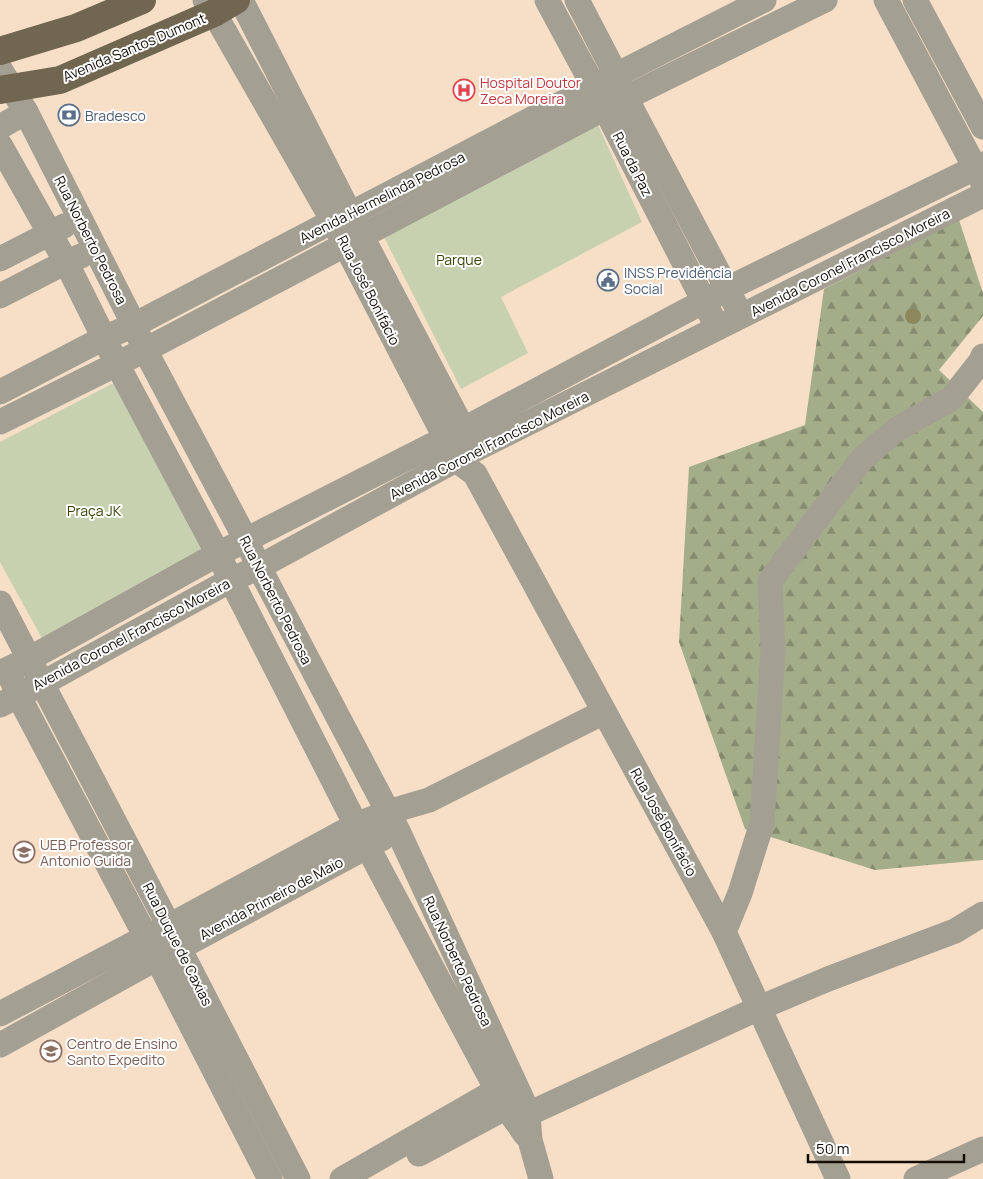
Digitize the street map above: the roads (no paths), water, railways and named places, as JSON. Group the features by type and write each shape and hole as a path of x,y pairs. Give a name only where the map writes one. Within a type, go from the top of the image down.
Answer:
{"main road":[{"path":"0,51 76,28 142,0"},
{"name":"Avenida Santos Dumont","path":"4,83 60,80 218,4"}],"street":[{"name":"Rua José Bonifácio","path":"241,0 348,229 463,450 724,932 838,1179"},
{"name":"Rua da Paz","path":"547,0 742,317"},
{"path":"577,0 616,75"},
{"path":"608,98 616,75 764,0"},
{"path":"0,422 145,350 348,229 608,98 824,0"},
{"path":"886,0 980,171"},
{"path":"915,0 983,127"},
{"name":"Rua José Bonifácio","path":"218,4 348,229"},
{"name":"Rua Norberto Pedrosa","path":"4,83 26,112 134,324 145,350 393,822 530,1140 540,1179"},
{"name":"Rua da Paz","path":"608,98 718,329"},
{"path":"0,127 26,112"},
{"path":"1,150 37,136"},
{"name":"Rua Norberto Pedrosa","path":"1,150 66,262 362,836 514,1102"},
{"name":"Avenida Coronel Francisco Moreira","path":"9,700 231,580 259,567 463,450 704,302 980,171"},
{"name":"Avenida Coronel Francisco Moreira","path":"2,666 30,659 246,540 463,450 718,329 983,195"},
{"path":"0,259 79,219"},
{"name":"Avenida Hermelinda Pedrosa","path":"0,392 104,338 348,229"},
{"path":"0,296 66,262 96,250"},
{"path":"724,932 740,894 762,823 773,651 770,581 862,459 897,429 950,399 983,356"},
{"name":"Rua Duque de Caxias","path":"0,603 298,1179"},
{"name":"Rua Duque de Caxias","path":"2,666 9,700 152,948 270,1179"},
{"name":"Avenida Primeiro de Maio","path":"0,1014 174,937 362,836 393,822 429,800 604,712"},
{"path":"342,1179 514,1102 955,931 983,914"},
{"name":"Avenida Primeiro de Maio","path":"0,1045 152,948"},
{"path":"374,1179 514,1102"},
{"path":"916,1179 983,1149"}],"place":[{"name":"Hospital Doutor Zeca Moreira","path":"464,90"},
{"name":"Bradesco","path":"69,115"},
{"name":"INSS Previdência Social","path":"608,280"},
{"name":"UEB Professor Antonio Guida","path":"24,852"},
{"name":"Centro de Ensino Santo Expedito","path":"51,1051"}],"park label":[{"name":"Parque","path":"459,259"},
{"name":"Praça JK","path":"94,510"}]}
